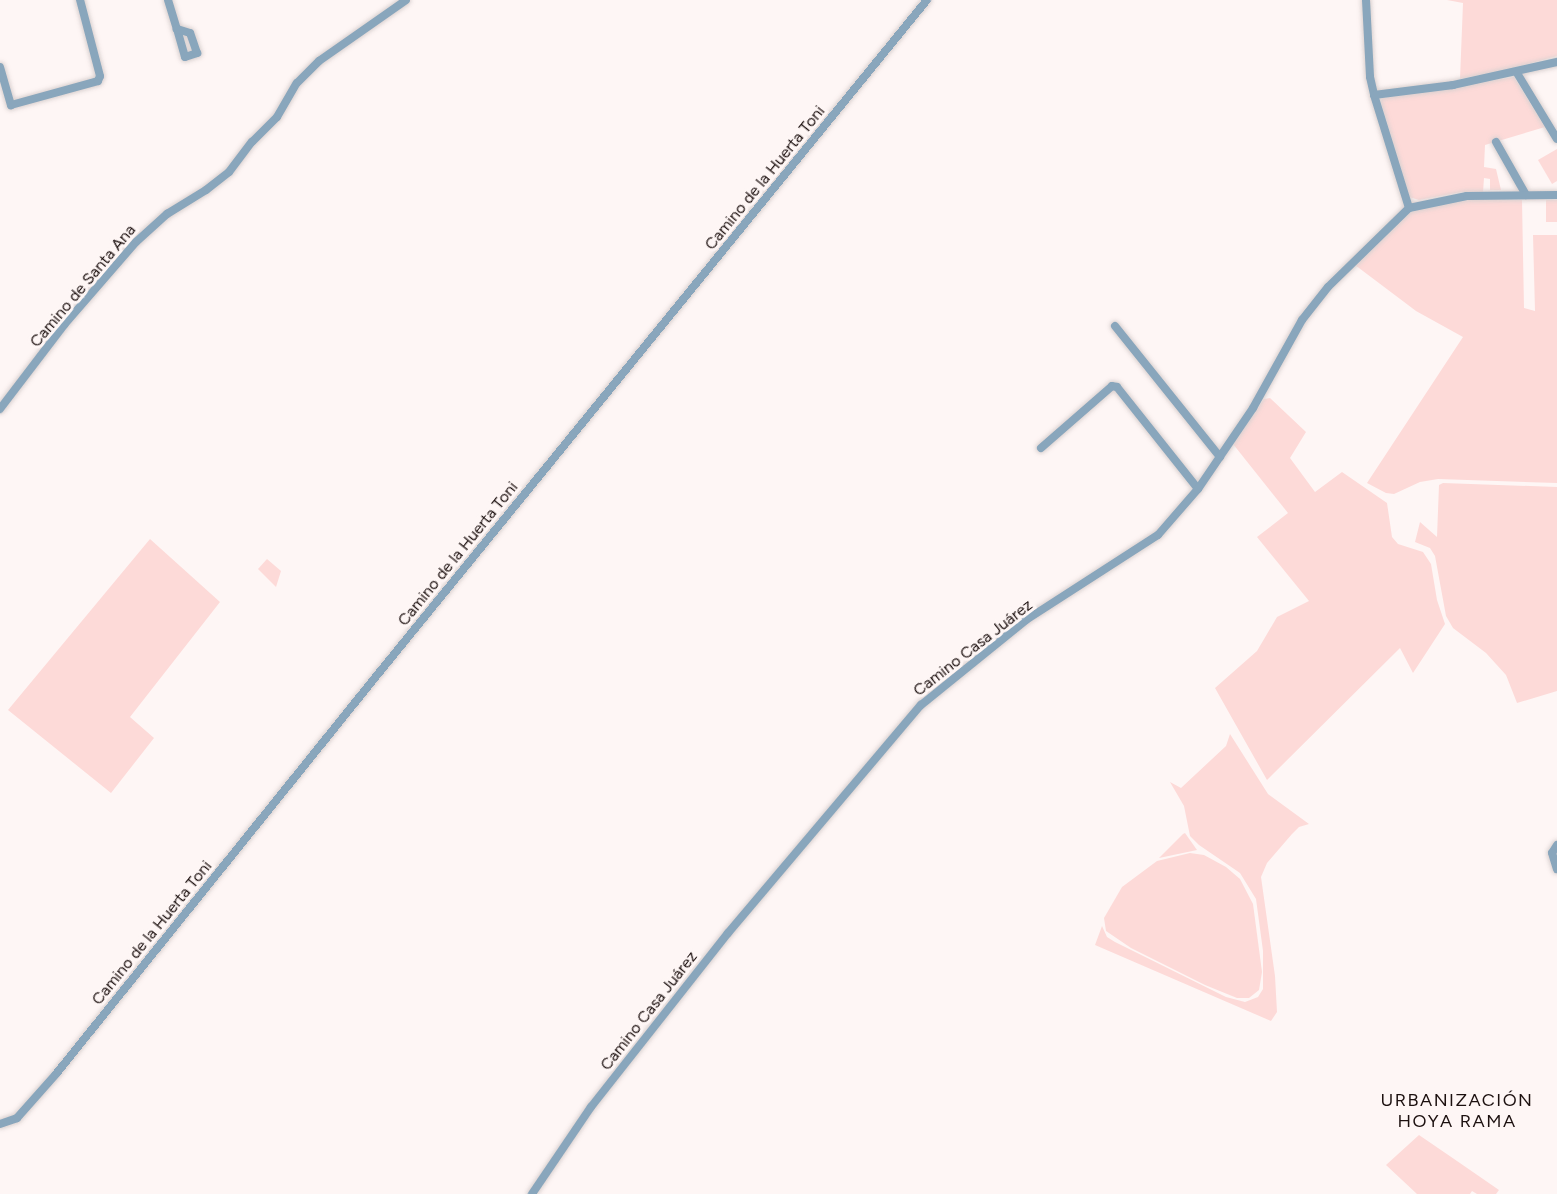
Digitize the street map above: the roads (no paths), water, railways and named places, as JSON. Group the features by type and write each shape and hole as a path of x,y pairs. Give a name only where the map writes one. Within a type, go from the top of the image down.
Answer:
{"street":[{"path":"0,67 11,105 98,81 100,76 80,0"},
{"path":"168,0 177,29"},
{"name":"Camino de Santa Ana","path":"0,408 64,325 136,242 166,214 206,190 229,172 252,142 277,117 297,83 319,61 406,0"},
{"name":"Camino de la Huerta Toni","path":"4,1124 17,1118 56,1074 374,678 927,0"},
{"path":"1366,0 1369,68 1374,95 1409,208 1449,198 1485,194 1557,195"},
{"path":"1374,95 1517,73 1557,62"},
{"path":"1517,73 1557,139"},
{"path":"1496,142 1527,195"},
{"name":"Camino Casa Juárez","path":"532,1194 591,1107 728,933 921,705 1026,620 1158,535 1198,489 1253,408 1302,320 1328,287 1409,208"},
{"path":"1115,326 1220,457"},
{"path":"1041,448 1112,386 1117,387 1198,489"},
{"path":"1557,845 1552,853 1557,869"}],"district":[{"name":"URBANIZACIÓN HOYA RAMA","path":"1457,1111"}]}
